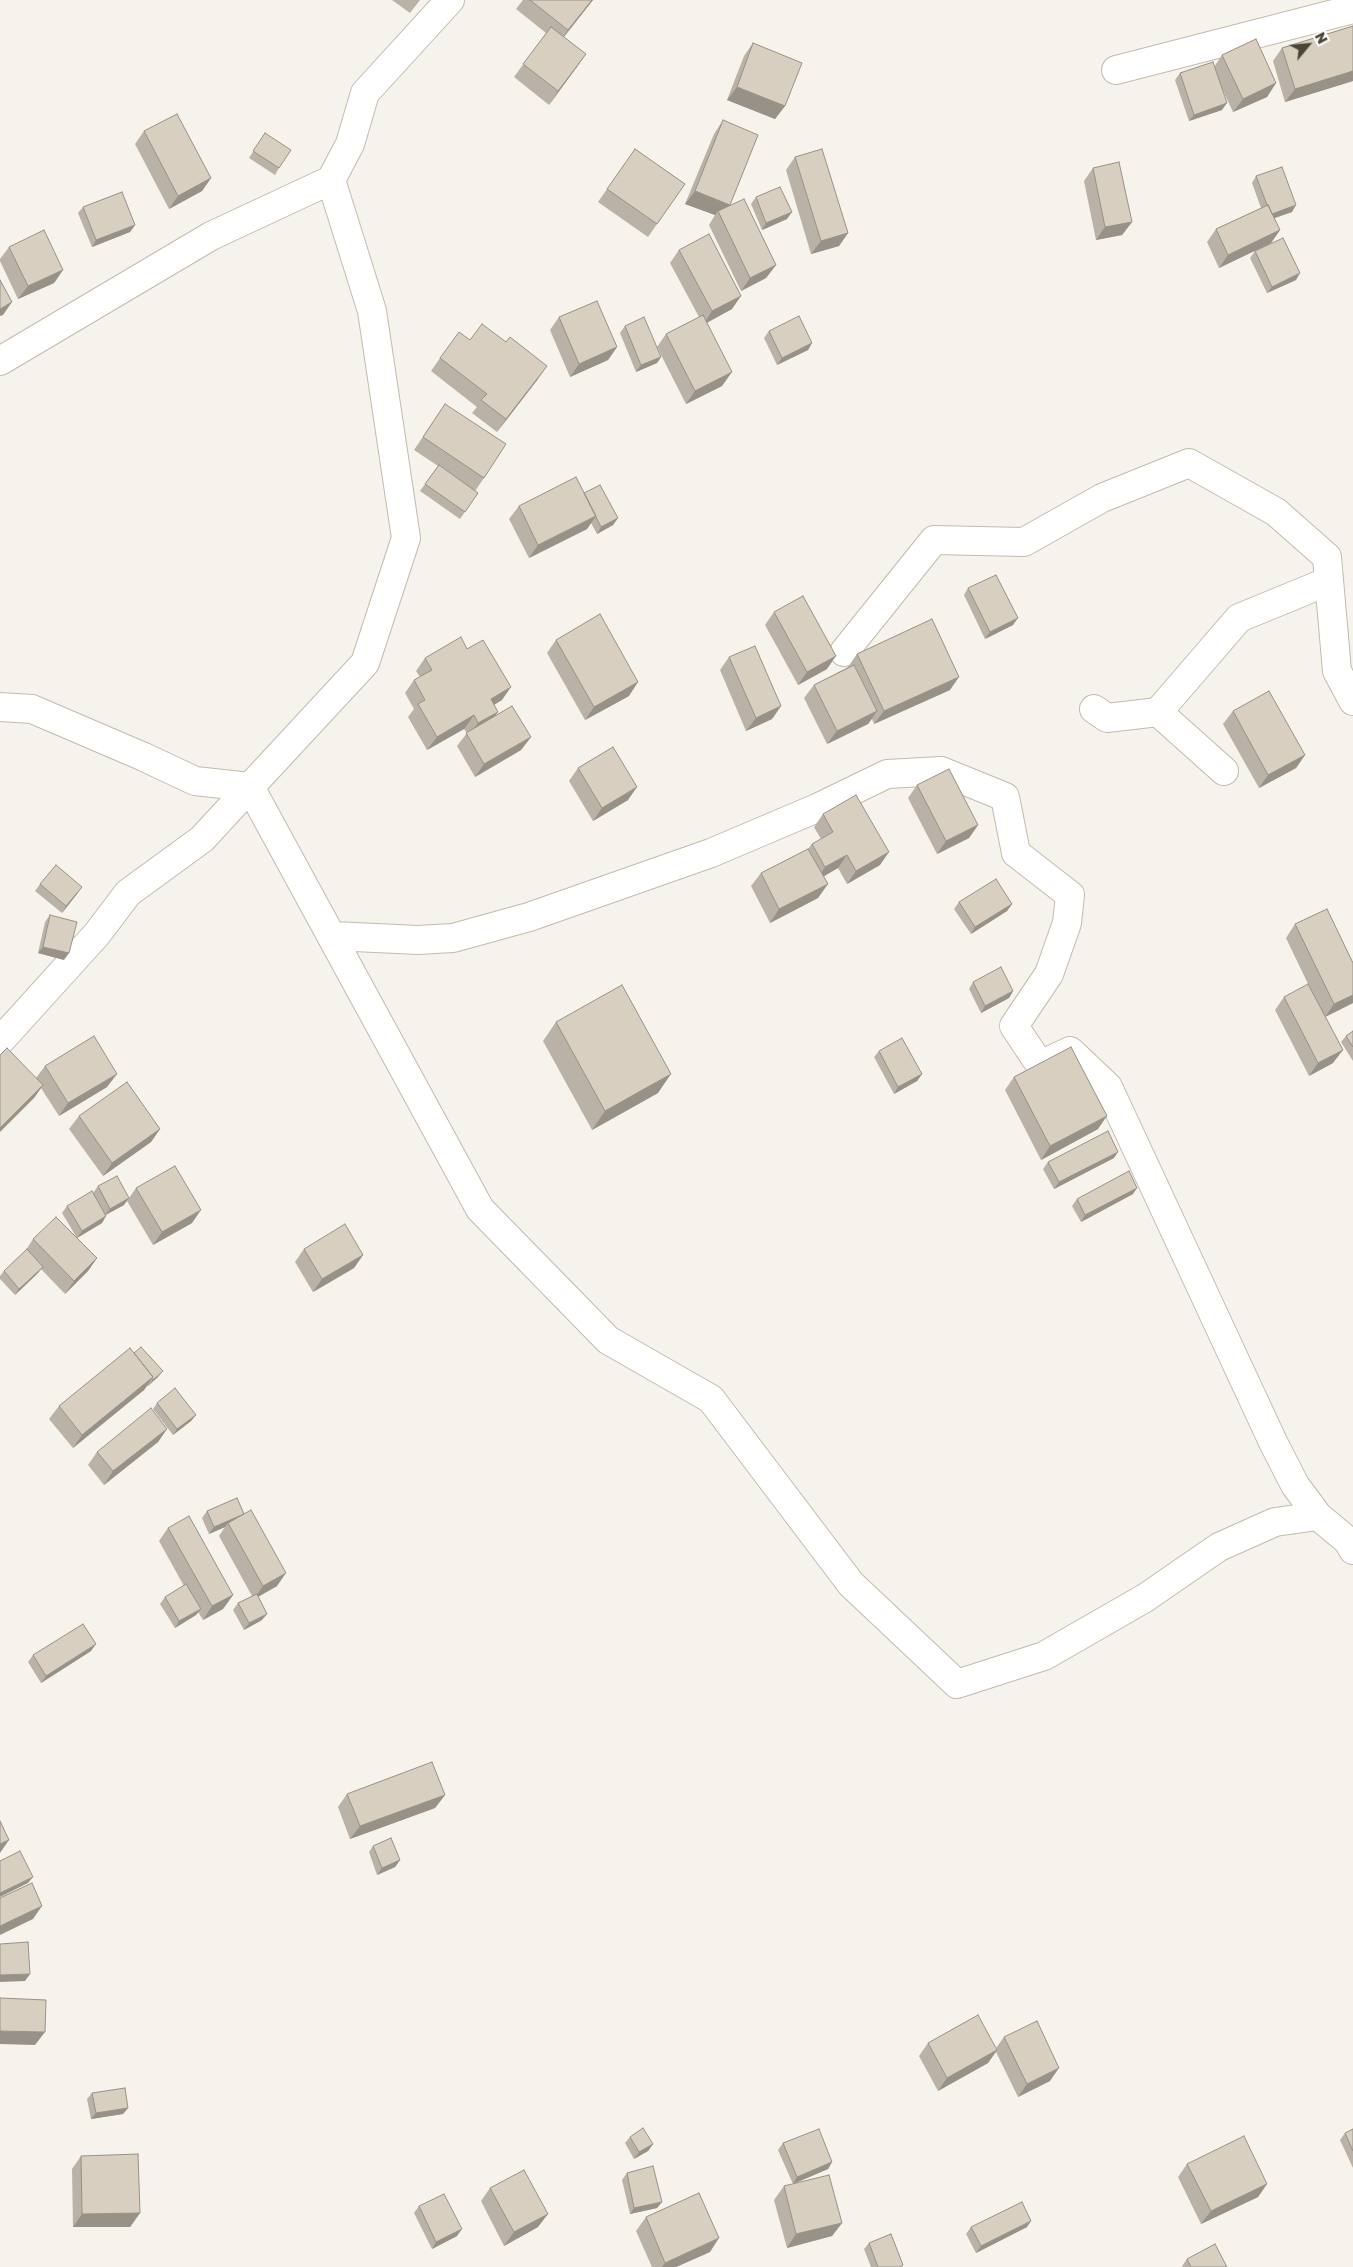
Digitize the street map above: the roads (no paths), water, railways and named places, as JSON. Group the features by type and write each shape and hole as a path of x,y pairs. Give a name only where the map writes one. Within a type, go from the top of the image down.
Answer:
{"street":[{"path":"0,361 212,236 331,180 350,144 365,92 450,0"},
{"path":"1116,70 1353,9"},
{"path":"0,1041 97,934 128,893 202,838 365,663 406,538 372,311 331,180"},
{"path":"844,652 934,540 1024,542 1102,498 1189,463 1276,512 1327,557 1337,671 1353,701"},
{"path":"1094,710 1107,718 1158,712 1238,618 1329,581"},
{"path":"0,707 32,709 144,757 195,782 250,787"},
{"path":"1158,712 1224,771"},
{"path":"333,936 418,940 453,938 529,917 711,853 817,808 888,774 941,771 1005,797 1016,853 1070,895 1067,923 1049,974 1014,1026 1040,1065 1070,1051 1108,1087 1272,1442 1295,1485 1318,1516 1348,1541 1353,1550"},
{"path":"250,787 333,936 480,1209 608,1340 711,1399 851,1584 957,1684 1044,1656 1145,1598 1219,1547 1275,1522 1318,1516"}]}
